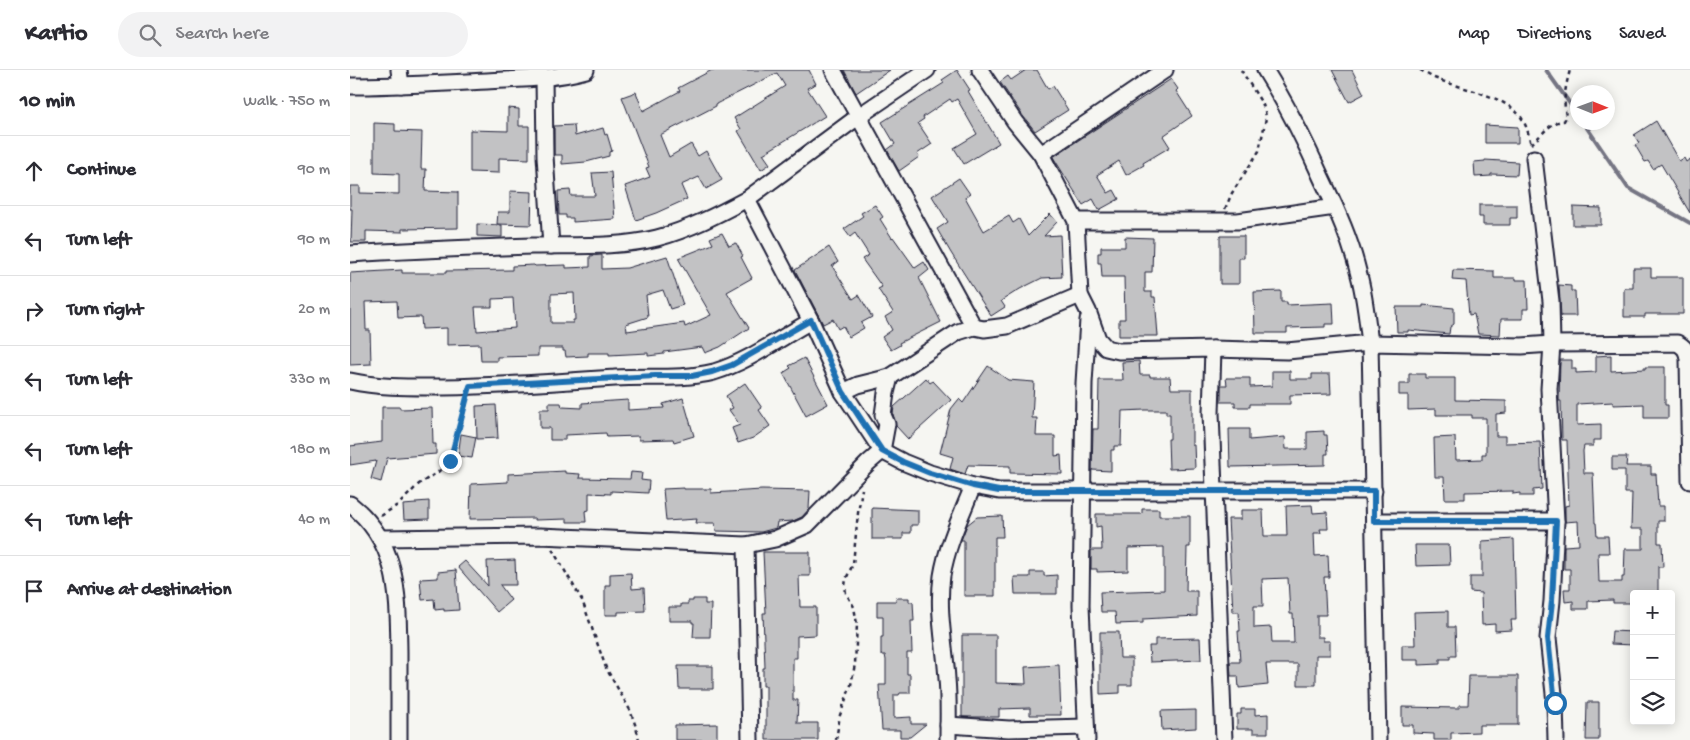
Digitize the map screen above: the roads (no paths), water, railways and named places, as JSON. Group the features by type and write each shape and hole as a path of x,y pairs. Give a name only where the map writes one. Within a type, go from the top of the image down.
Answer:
{"street":[{"path":"399,70 401,86"},
{"path":"350,86 401,86 544,78 586,70"},
{"path":"833,70 974,327"},
{"path":"350,254 455,248 606,244 656,238 679,231 728,210 747,199 859,116 927,70"},
{"path":"980,70 1015,122 1041,154 1076,221 1080,295 1098,340 1106,348 1119,352 1213,349 1287,351 1370,343 1522,346 1672,342 1684,346 1688,359 1690,481"},
{"path":"1041,154 1165,70"},
{"path":"1265,70 1306,143 1349,239 1366,310 1370,343 1378,740"},
{"path":"544,78 545,156 551,246"},
{"path":"1532,151 1551,301 1550,389 1556,521 1548,638 1555,703 1556,740"},
{"path":"747,199 811,320 843,392 882,451 903,462 930,473 973,486 999,491 1374,491"},
{"path":"1076,221 1218,222 1262,218 1335,207"},
{"path":"843,392 858,385 890,377 958,332 974,327 990,329 1007,326 1080,295"},
{"path":"948,725 1086,733 1081,606 1084,383 1088,311"},
{"path":"350,381 387,387 470,386 538,384 636,377 692,376 732,365 811,320"},
{"path":"1213,349 1211,413 1213,491 1224,740"},
{"path":"380,538 540,536 746,545 775,539 807,525 882,451 887,424 883,415 890,377"},
{"path":"948,740 947,680 941,616 942,577 955,529 973,486"},
{"path":"350,504 370,523 380,538 390,559 395,580 398,603 399,740"},
{"path":"1374,521 1556,521"},
{"path":"746,545 750,740"}],"waterway":[{"path":"1546,70 1570,104"},
{"path":"1588,130 1628,188 1690,223"}]}
